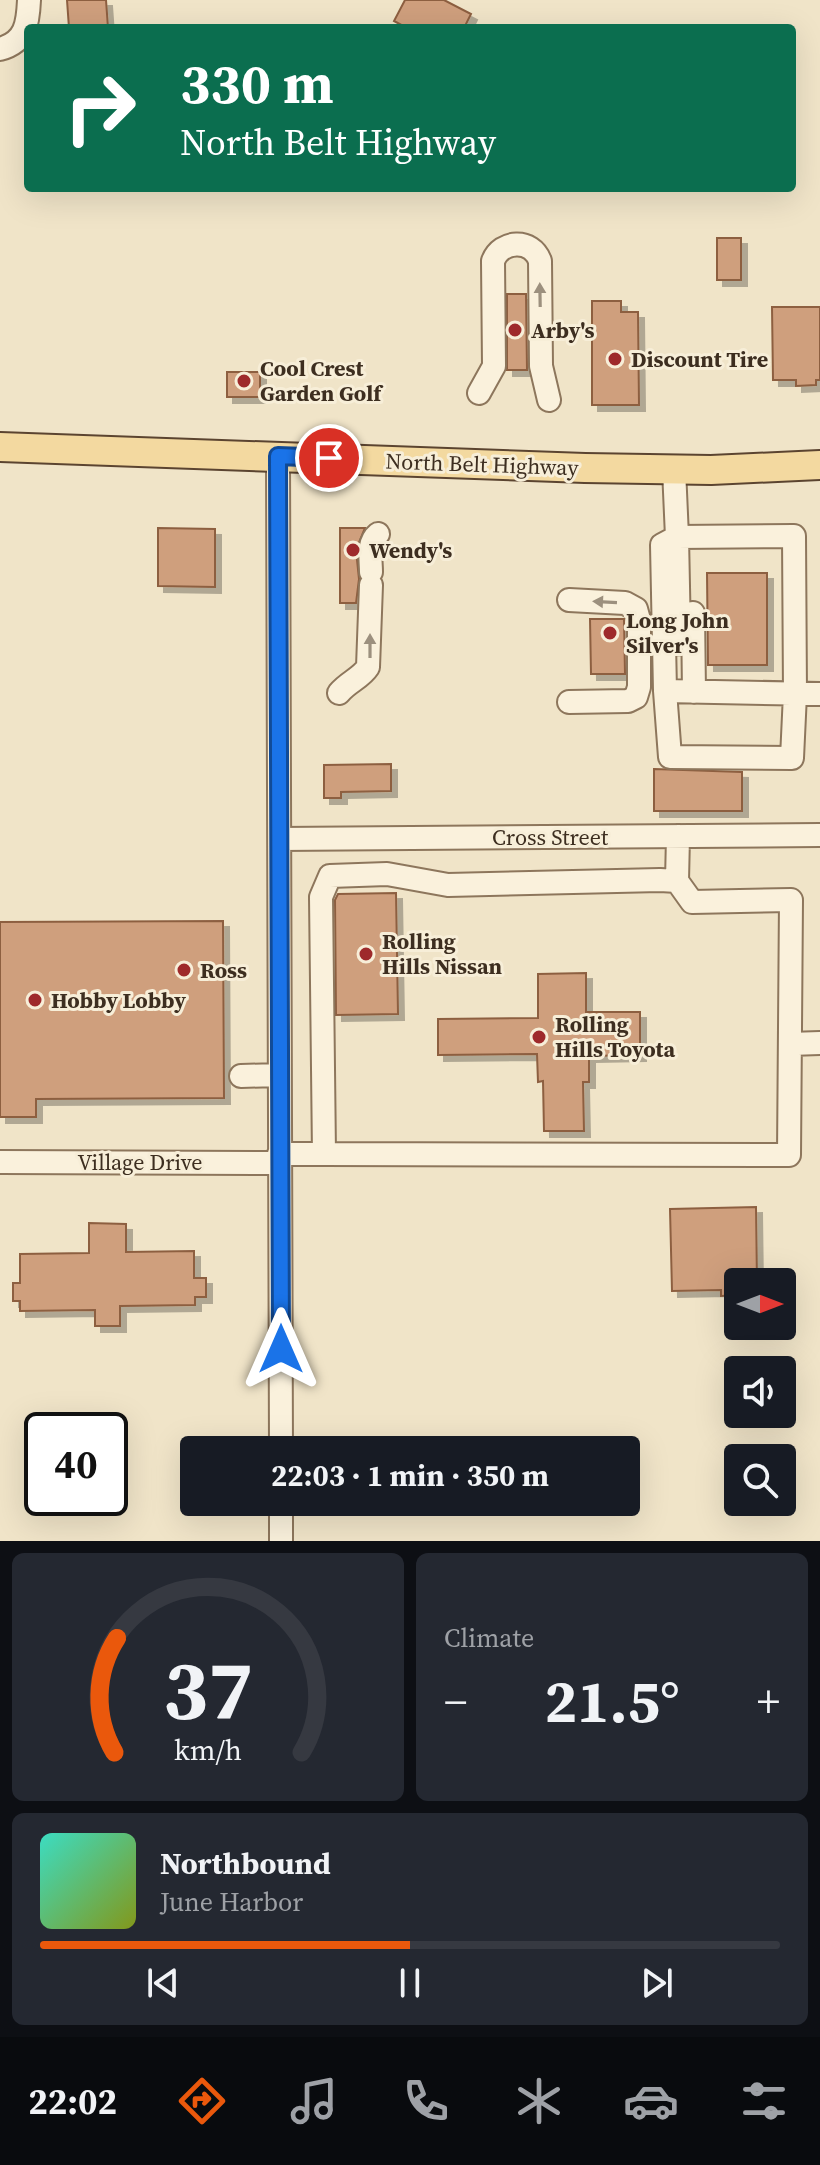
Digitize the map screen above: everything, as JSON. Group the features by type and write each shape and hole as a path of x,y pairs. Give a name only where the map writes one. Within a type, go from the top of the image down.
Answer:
{"main road":[{"name":"North Belt Highway","path":"0,447 711,470 820,465"}],"street":[{"path":"28,24 29,0"},
{"path":"0,49 21,38 24,32"},
{"path":"479,393 494,366 493,261 497,251 504,246 528,245 537,252 540,261 541,366 549,400"},
{"path":"278,456 281,1436"},
{"path":"674,469 685,537 680,692 670,757 792,758 795,694 794,536 685,537 662,545 680,692"},
{"path":"339,693 368,667 370,547 372,539 378,534"},
{"path":"679,635 685,537"},
{"path":"569,600 625,603 636,609 639,687 636,697 628,701 569,702"},
{"path":"680,664 680,692"},
{"path":"680,692 820,694"},
{"name":"Cross Street","path":"280,839 820,835"},
{"path":"678,836 677,881 692,902 791,900 790,1044 820,1043"},
{"path":"324,1154 321,897 330,876 387,874 448,885 677,881"},
{"name":"Village Drive","path":"0,1162 279,1158 324,1154 789,1155 790,1044"},
{"path":"241,1076 279,1075"},
{"path":"281,1516 281,1541"}],"building":[{"path":"67,0 106,0 108,24 69,24"},
{"path":"405,0 444,0 471,14 466,24 400,24 394,21"},
{"path":"717,238 741,238 741,280 717,280"},
{"name":"Arby's","path":"507,294 526,294 527,370 507,370"},
{"name":"Discount Tire","path":"592,301 621,301 621,312 638,312 639,405 592,405"},
{"path":"772,307 820,307 820,380 816,380 816,385 796,386 796,380 773,380"},
{"name":"Cool Crest Garden Golf","path":"227,372 260,372 260,397 227,397"},
{"path":"158,528 215,529 215,587 158,586"},
{"name":"Wendy's","path":"340,528 365,528 356,550 359,579 356,603 340,603"},
{"path":"707,573 767,573 767,665 708,665"},
{"name":"Long John Silver's","path":"590,619 624,619 625,674 591,674"},
{"path":"391,764 391,791 341,792 341,798 324,798 324,765"},
{"path":"654,769 742,772 742,811 654,811"},
{"name":"Rolling Hills Nissan","path":"396,893 398,1014 336,1015 335,900 338,894"},
{"path":"223,921 224,1098 36,1099 36,1117 0,1117 0,922"},
{"name":"Rolling Hills Toyota","path":"586,973 586,1012 640,1012 640,1055 589,1056 589,1082 583,1082 584,1131 544,1131 543,1081 538,1082 537,1054 438,1055 438,1019 538,1018 538,974"},
{"path":"756,1207 757,1268 724,1268 724,1296 721,1296 721,1290 672,1291 670,1209"},
{"path":"89,1223 126,1224 126,1252 194,1251 194,1278 206,1278 206,1297 195,1297 195,1305 120,1306 120,1326 95,1326 95,1310 20,1311 20,1301 13,1301 13,1283 20,1283 20,1254 89,1253"}],"tunnel":[{"path":"679,635 680,664"}],"place":[{"name":"Arby's","path":"515,330"},
{"name":"Discount Tire","path":"615,359"},
{"name":"Cool Crest Garden Golf","path":"244,381"},
{"name":"Wendy's","path":"353,550"},
{"name":"Long John Silver's","path":"610,633"},
{"name":"Rolling Hills Nissan","path":"366,954"},
{"name":"Ross","path":"184,970"},
{"name":"Hobby Lobby","path":"35,1000"},
{"name":"Rolling Hills Toyota","path":"539,1037"}],"route":[{"path":"281,1349 278,456 329,458"}]}
